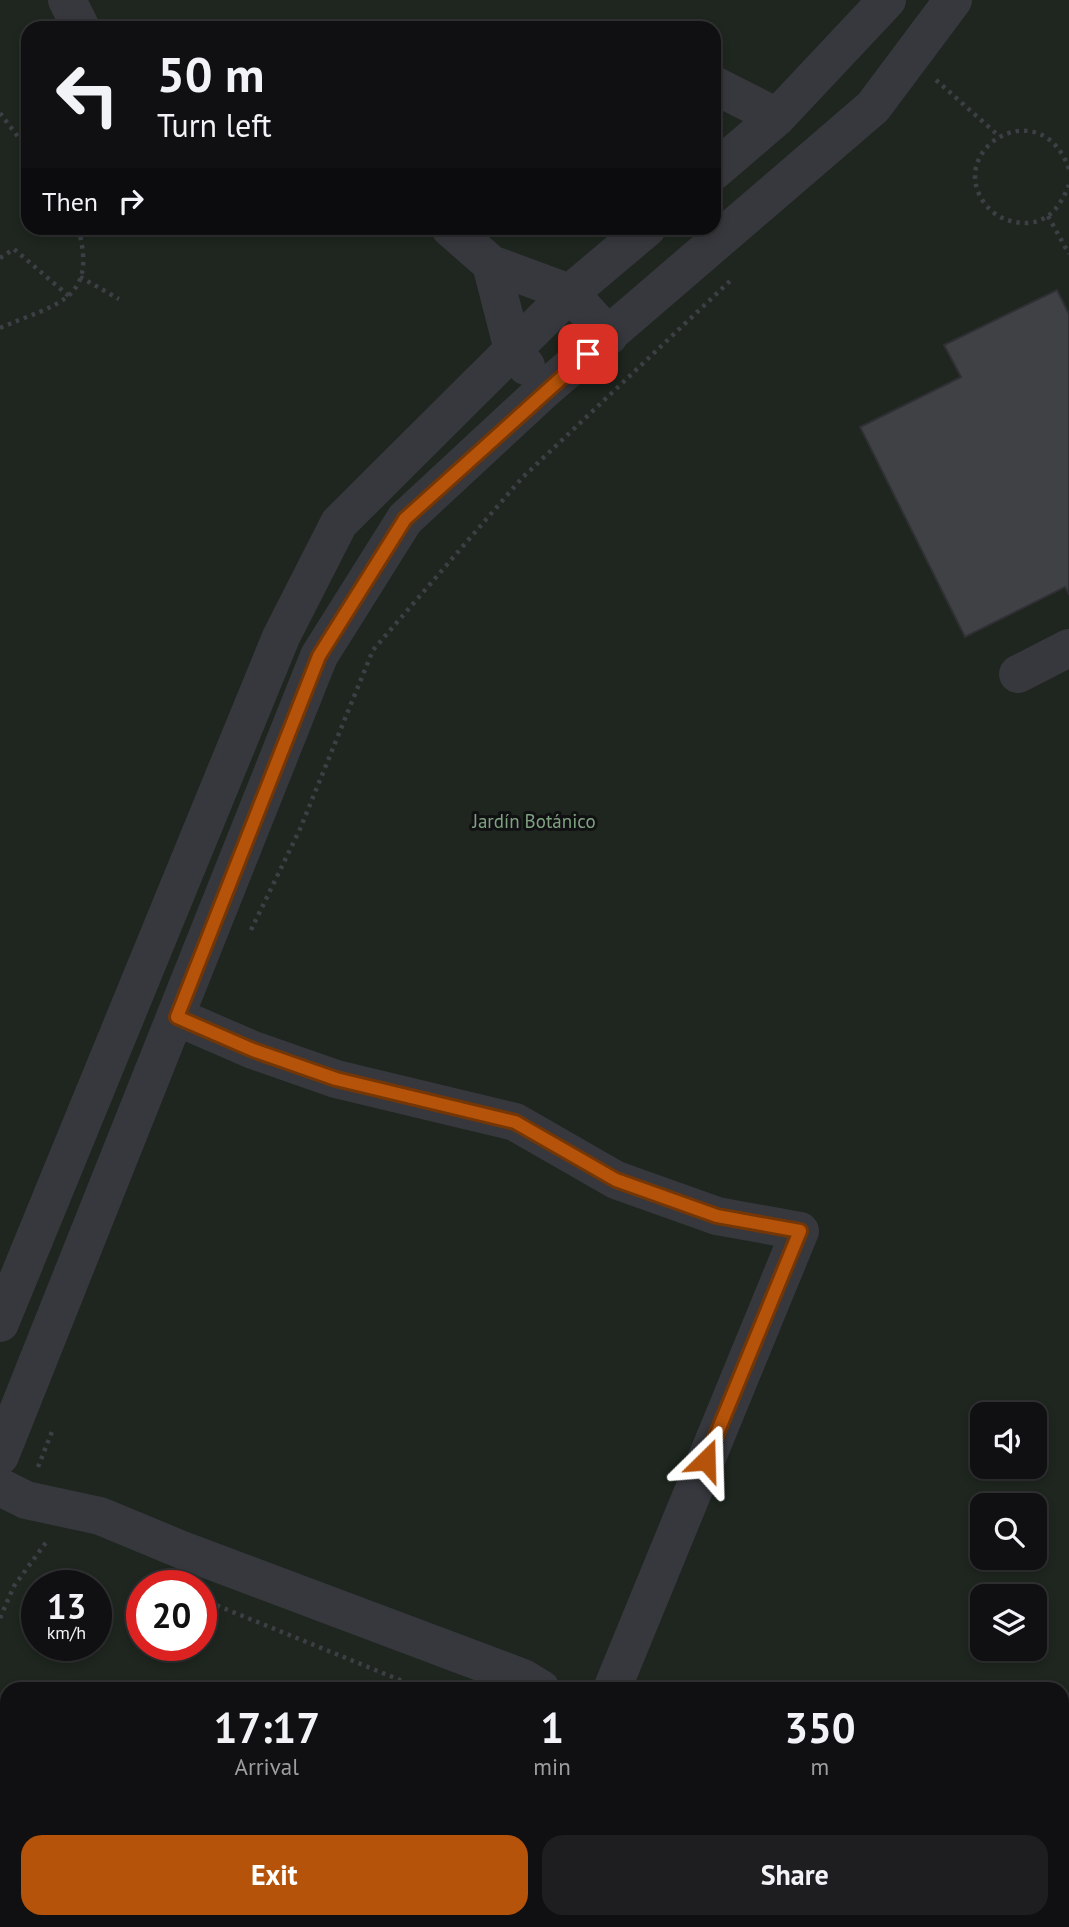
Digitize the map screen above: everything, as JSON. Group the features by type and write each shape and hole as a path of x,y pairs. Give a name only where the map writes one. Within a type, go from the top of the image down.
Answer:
{"lane":[{"path":"67,0 78,21"},
{"path":"721,165 777,117 887,0"},
{"path":"0,1456 319,656 405,519 545,389 873,107 953,0"},
{"path":"721,89 777,117"},
{"path":"458,235 491,264 570,293 609,336"},
{"path":"0,1323 281,637 339,523 570,293 639,235"},
{"path":"491,264 513,350 545,389"},
{"path":"1018,674 1069,648"},
{"path":"177,1017 253,1050 336,1079 515,1122 616,1180 717,1216 800,1231 614,1682"},
{"path":"13,1494 100,1516 182,1550 530,1682"}],"path":[{"path":"933,77 999,136"},
{"path":"0,113 21,141"},
{"path":"1069,169 1063,153 1053,141 1039,133 1014,130 999,136 982,153 976,168 976,184 982,200 992,212 1017,223 1033,222 1048,216 1060,205 1069,185"},
{"path":"1048,216 1069,254"},
{"path":"0,328 47,310 70,297 80,277 85,253 80,235"},
{"path":"0,258 14,249 70,297"},
{"path":"245,942 300,830 373,650 522,478 740,272"},
{"path":"80,277 119,299"},
{"path":"13,1494 55,1422"},
{"path":"0,1618 14,1586 49,1537"},
{"path":"217,1606 405,1682"}],"green space":[{"name":"Jardín Botánico","path":"0,0 1069,0 1069,1682 0,1682"}],"building":[{"path":"1057,290 1069,314 1069,594 1065,587 965,637 860,427 961,377 944,345"}],"route":[{"path":"588,354 545,389 405,519 319,656 177,1017 253,1050 336,1079 430,1104 515,1122 616,1180 717,1216 800,1231 706,1460"}]}
